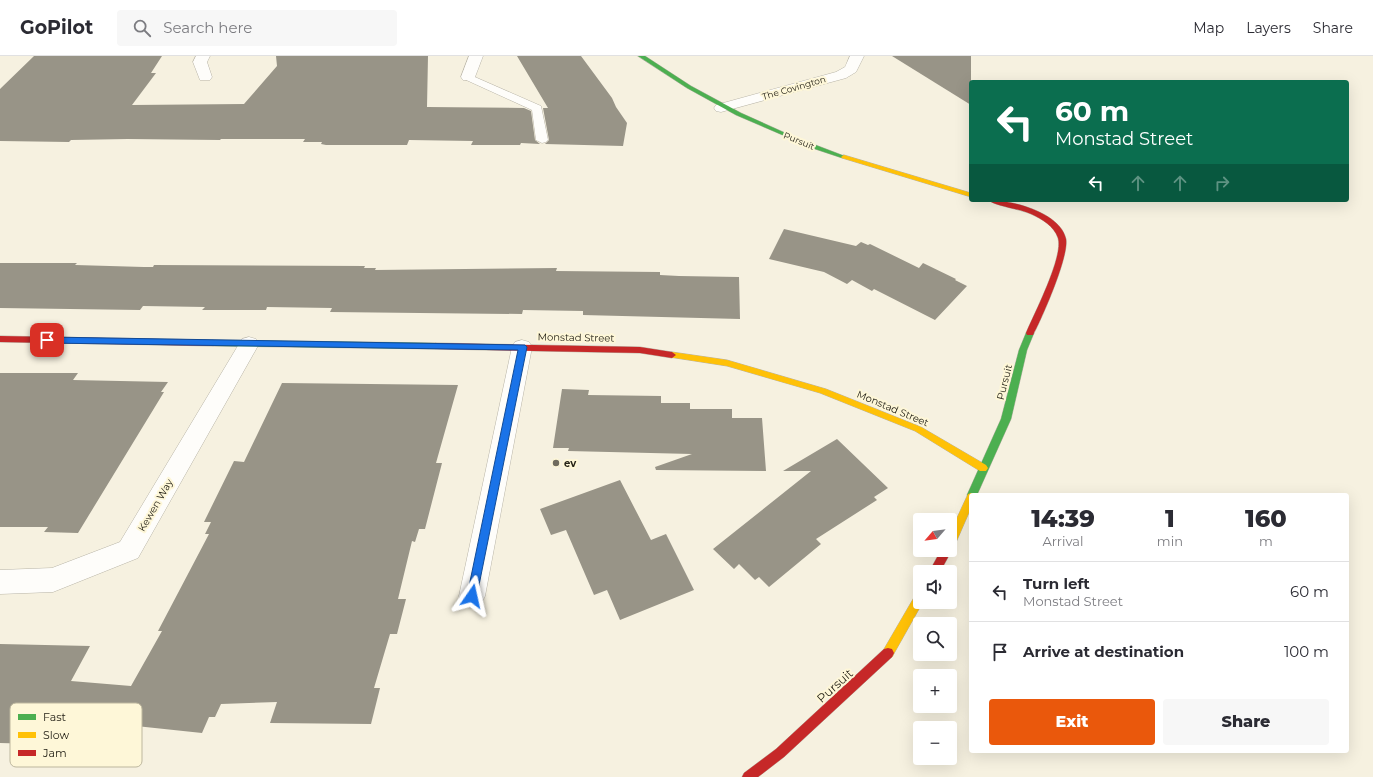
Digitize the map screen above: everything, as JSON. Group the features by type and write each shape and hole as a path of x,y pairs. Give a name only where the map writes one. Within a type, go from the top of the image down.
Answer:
{"street":[{"path":"203,56 200,62 205,77"},
{"path":"468,77 476,56"},
{"name":"Pursuit","path":"641,56 662,72 721,108 809,145 969,194"},
{"name":"The Covington","path":"721,108 841,75 851,69 857,56"},
{"name":"Pursuit","path":"972,493 1006,419 1023,350 1062,255 1062,238 1050,222 1025,209 999,202"},
{"name":"Monstad Street","path":"0,339 640,350 727,363 823,391 918,429 983,468"},
{"name":"Kewen Way","path":"0,582 52,580 129,550 249,344"},
{"path":"472,596 522,347"},
{"name":"Pursuit","path":"957,528 969,501"},
{"name":"Pursuit","path":"748,777 780,753 887,656 913,609"}],"lane":[{"path":"468,77 537,108 542,140"}],"building":[{"path":"34,56 162,56 151,73 156,73 132,105 244,104 277,66 276,56 428,56 427,107 524,108 531,111 535,140 540,144 521,143 520,145 471,145 473,141 409,140 407,145 326,145 321,144 322,142 303,142 305,139 128,139 71,140 69,142 0,141 0,89"},
{"path":"517,56 581,56 612,98 616,107 627,123 623,146 545,144 549,140 543,108 548,108"},
{"path":"892,56 971,56 969,104"},
{"path":"784,229 856,246 861,242 868,245 870,244 919,268 923,263 967,286 935,320 874,289 872,291 852,280 847,284 824,272 769,259"},
{"path":"0,263 77,263 75,265 144,267 153,267 154,265 365,266 364,268 376,268 375,270 557,268 556,271 660,272 660,275 739,277 740,319 583,315 583,311 523,310 522,314 330,312 332,308 267,307 266,310 202,310 205,307 143,306 140,310 0,308"},
{"path":"0,373 78,373 73,380 168,382 161,392 164,392 78,533 44,532 48,527 0,527"},
{"path":"282,383 458,385 436,463 442,463 425,529 419,529 415,542 412,541 398,599 406,599 397,634 390,634 374,688 380,688 371,724 270,723 277,702 221,704 215,717 209,717 202,733 142,727 142,703 10,703 10,743 0,743 0,644 90,646 71,681 131,686 162,631 158,631 209,534 205,534 211,522 204,522 234,461 244,462"},
{"path":"562,389 589,390 588,395 661,396 661,403 690,403 690,409 732,409 732,418 762,418 766,471 656,470 655,467 692,454 568,451 569,448 553,448"},
{"path":"837,439 888,488 874,497 877,500 816,539 821,544 769,587 759,577 755,580 739,564 734,569 713,549 811,471 783,471"},
{"path":"620,480 651,540 666,534 694,590 620,620 607,590 594,595 566,530 551,535 540,509"}],"traffic: fast":[{"path":"641,56 689,87 738,114 790,137 844,157"},
{"path":"973,493 1006,419 1023,350 1030,333"},
{"path":"213,343 436,346"}],"traffic: slow":[{"path":"844,157 969,194"},
{"path":"672,355 727,363 823,391 918,429 983,468"},
{"path":"957,528 969,501"},
{"path":"888,653 913,609"}],"traffic: jam":[{"path":"998,202 1021,208 1041,216 1057,229 1062,238 1063,246 1061,257 1030,333"},
{"path":"0,339 213,343"},
{"path":"436,346 640,350 672,355"},
{"path":"938,565 943,557"},
{"path":"748,777 780,753 888,653"}],"place":[{"name":"ev","path":"556,463"}],"route":[{"path":"47,340 522,347 472,596"}]}
